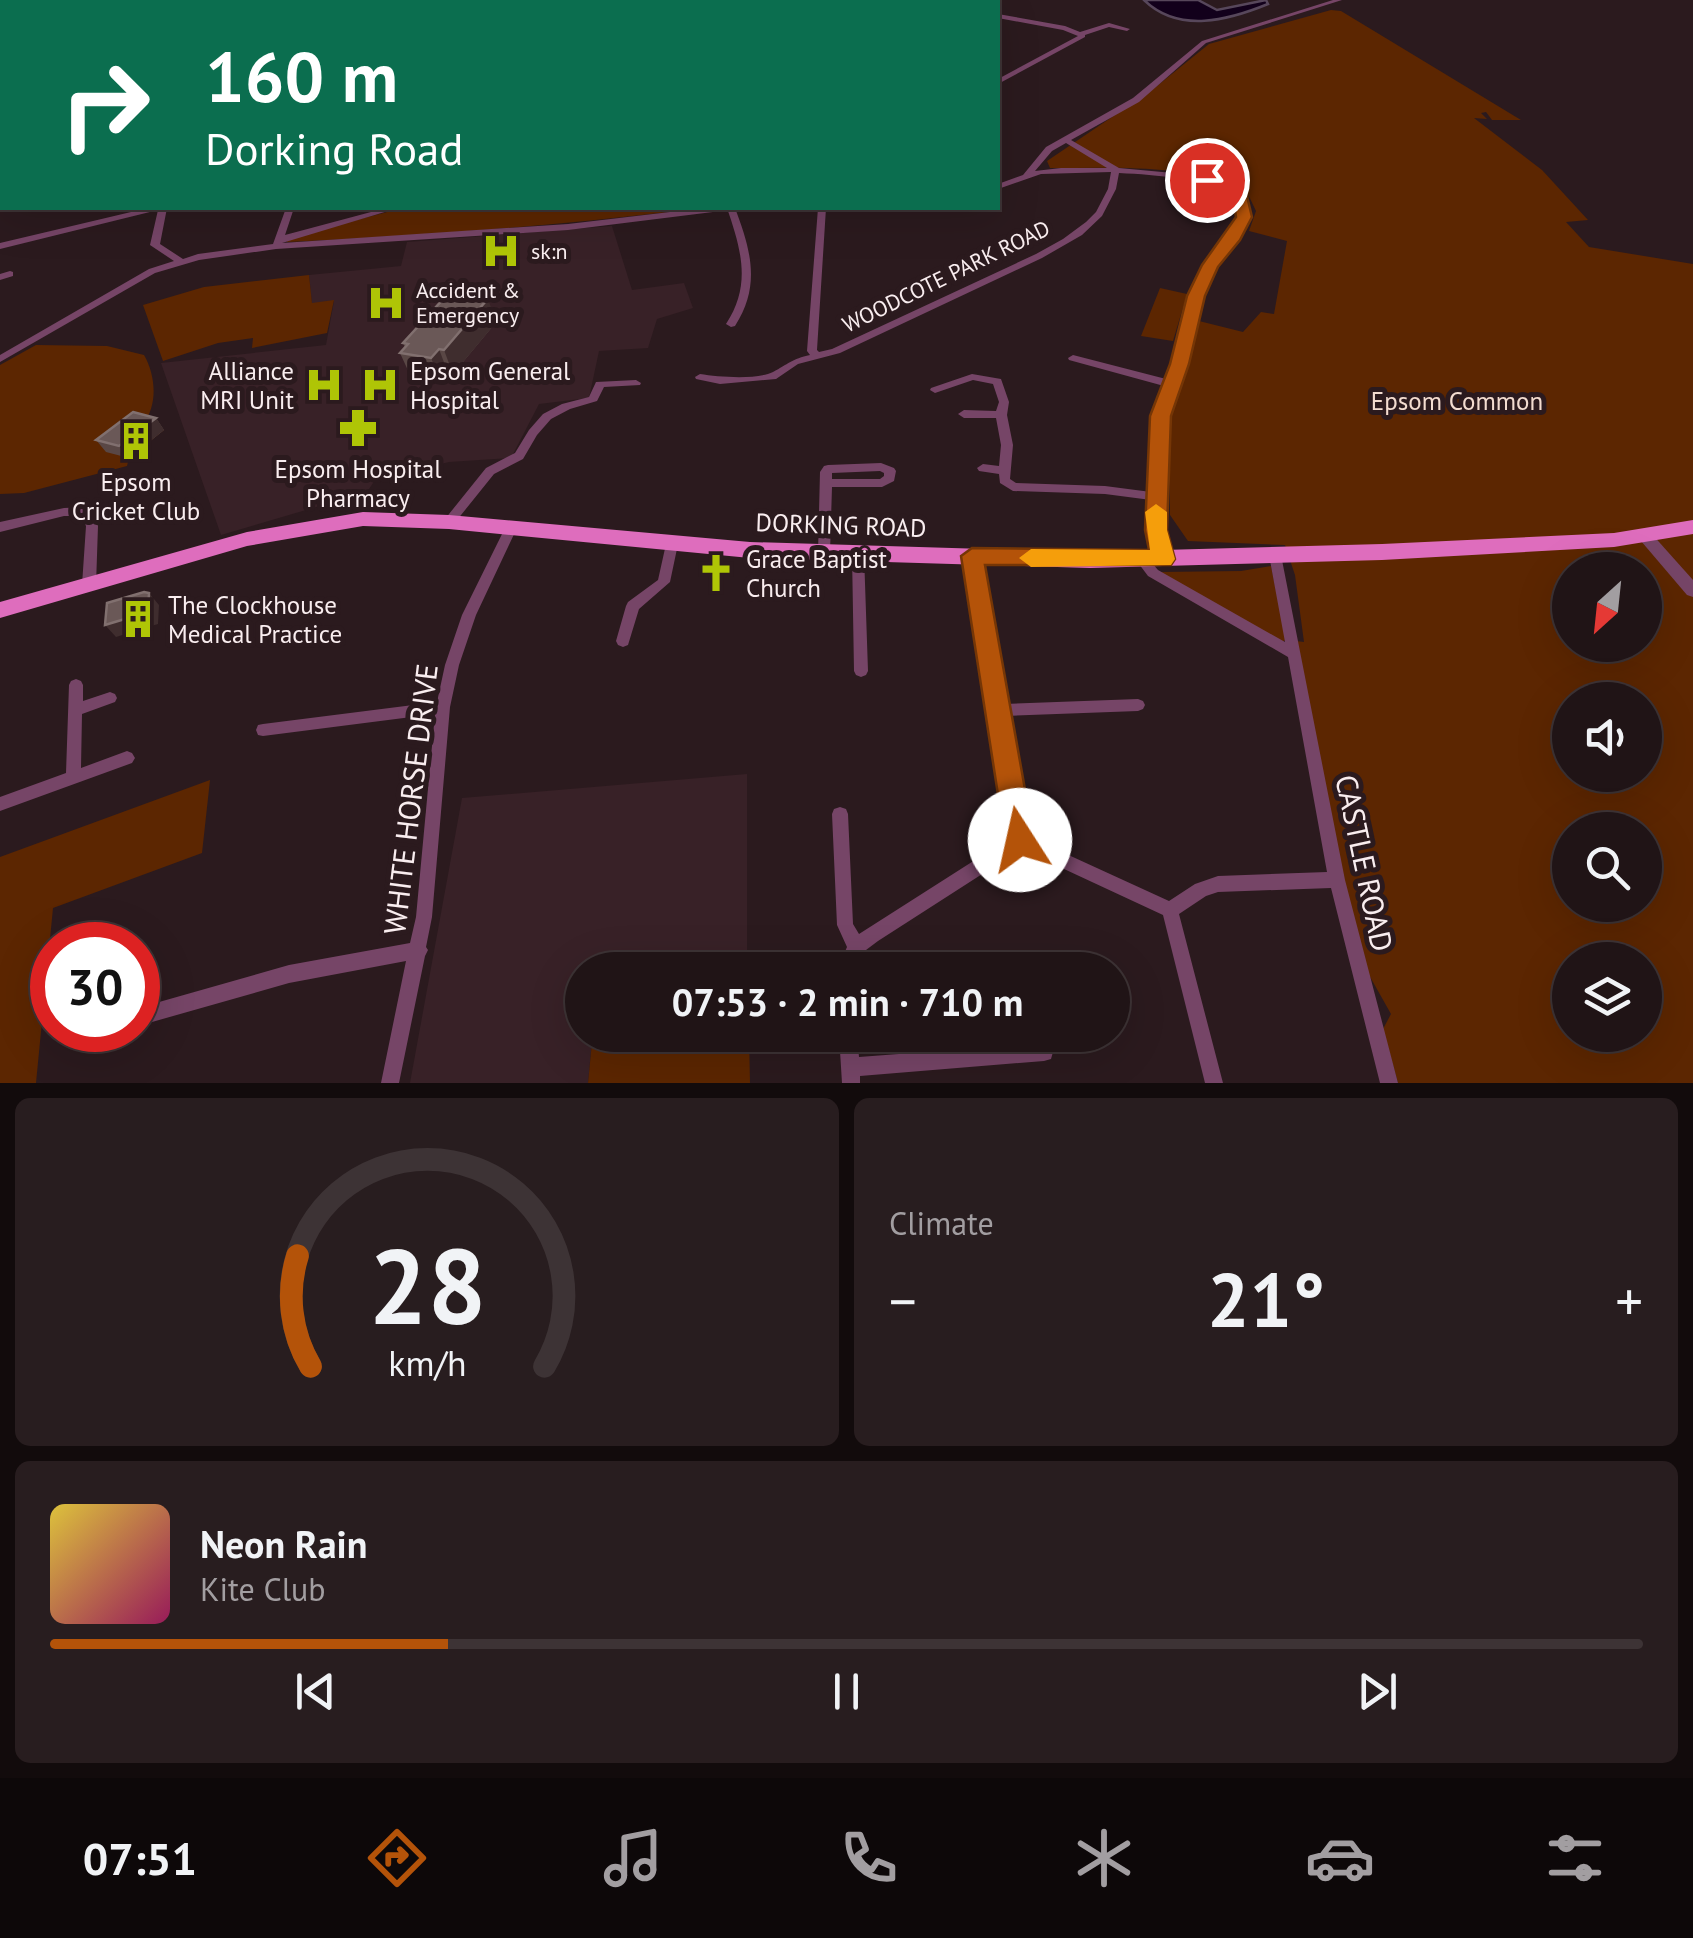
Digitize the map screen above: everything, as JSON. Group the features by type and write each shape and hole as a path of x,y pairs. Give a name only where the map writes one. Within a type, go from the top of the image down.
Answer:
{"highway":[{"name":"DORKING ROAD","path":"0,610 247,539 363,519 448,522 672,544 824,553 1153,559 1646,537 1693,527"}],"street":[{"path":"1000,186 1018,182 1038,159 1065,139 1147,92 1204,42 1338,0"},
{"path":"1000,16 1081,34 1109,26 1128,29"},
{"path":"1059,48 1071,35 1069,29"},
{"path":"1000,81 1081,39 1081,34"},
{"path":"1065,139 1120,173"},
{"path":"1027,175 1060,171 1207,180 1232,189 1243,202 1242,223 1214,259 1196,296 1160,416 1154,573 1294,654"},
{"name":"WOODCOTE PARK ROAD","path":"700,377 720,382 766,378 816,355 836,351 1060,245 1108,205 1120,173"},
{"path":"0,246 152,210"},
{"path":"160,210 155,245 180,261"},
{"path":"277,243 289,210"},
{"path":"0,359 152,271 180,261 277,243 387,210"},
{"path":"731,324 740,309 748,255 732,210"},
{"path":"816,355 812,351 812,321 822,210"},
{"path":"277,243 568,227 674,211"},
{"path":"1074,358 1172,384"},
{"path":"935,390 965,378 992,378 1000,385 1007,445 1004,480 1020,488 1157,497"},
{"path":"448,522 490,470 519,456 529,434 546,416 594,399 600,384 636,383"},
{"path":"964,414 1001,414"},
{"path":"824,553 826,472 832,468 890,471 890,478 882,482 826,483"},
{"path":"983,468 1005,471"},
{"path":"0,528 64,512 86,512 92,526 89,586"},
{"name":"WHITE HORSE DRIVE","path":"390,1083 419,950 431,860 443,708 469,614 510,530"},
{"path":"1646,537 1693,591"},
{"path":"623,641 633,606 664,582 672,544"},
{"path":"858,554 861,671"},
{"name":"CASTLE ROAD","path":"1275,554 1337,880 1389,1083"},
{"path":"972,556 1020,840"},
{"path":"72,777 76,685"},
{"path":"76,710 110,698"},
{"path":"997,710 1138,706"},
{"path":"263,730 443,708"},
{"path":"0,804 127,758"},
{"path":"840,814 845,925 856,947"},
{"path":"1020,840 1170,910"},
{"path":"854,952 1020,840"},
{"path":"1170,910 1218,884 1337,880"},
{"path":"1170,910 1214,1083"},
{"path":"160,1011 288,974 419,950"},
{"path":"850,1075 1044,1052"}],"shaded area":[{"path":"1144,0 1198,0 1217,10 1266,0 1268,4 1204,21 1173,17"},
{"name":"Epsom General Hospital","path":"612,226 632,290 684,283 693,308 657,319 648,348 599,351 589,398 539,404 511,458 449,462 375,480 357,507 341,509 340,500 221,535 161,363 326,345 334,301 312,304 309,275 401,266 407,242"},
{"path":"747,774 747,952 565,952 565,1052 591,1052 588,1083 410,1083 462,798"}],"green space":[{"name":"Epsom Common","path":"1331,10 1341,11 1521,120 1492,120 1486,112 1481,113 1487,119 1474,118 1542,170 1588,220 1566,222 1589,247 1693,264 1693,1083 1398,1083 1383,1029 1391,1014 1369,975 1344,883 1296,641 1304,642 1295,575 1285,545 1188,541 1170,515 1170,412 1195,320 1243,332 1261,312 1274,314 1287,241 1249,231 1256,211 1245,188 1222,180 1149,169 1050,168 1047,161 1152,90 1209,44"},
{"path":"395,210 672,210 430,234 287,242 286,238"},
{"path":"309,275 312,303 334,300 327,333 252,348 253,338 218,343 163,361 143,305 204,287"},
{"path":"1160,288 1187,294 1173,341 1141,336"},
{"path":"36,345 107,346 144,355 154,390 143,424 164,430 129,458 127,466 24,493 0,494 0,365"},
{"path":"1271,566 1286,640 1281,642 1160,572 1241,571"},
{"path":"210,780 202,853 53,908 52,922 30,922 30,1052 39,1052 36,1083 0,1083 0,857"},
{"path":"591,1052 749,1052 750,1083 588,1083"}],"building":[{"path":"458,289 486,293 479,301 485,302 444,350 439,349 431,358 400,353 408,344 403,343 446,296"},
{"path":"133,412 156,418 119,446 96,440"},
{"path":"149,593 148,612 105,625 107,603"}],"slow traffic":[{"path":"1031,558 1163,559 1156,512"}],"place":[{"name":"sk:n","path":"501,251"},
{"name":"Accident & Emergency","path":"386,303"},
{"name":"Alliance MRI Unit","path":"324,385"},
{"name":"Epsom General Hospital","path":"380,385"},
{"name":"Epsom Hospital Pharmacy","path":"358,428"},
{"name":"Epsom Cricket Club","path":"136,441"},
{"name":"Grace Baptist Church","path":"716,573"},
{"name":"The Clockhouse Medical Practice","path":"138,619"}],"route":[{"path":"1020,840 972,556 1163,559 1156,530 1160,416 1180,364 1196,296 1210,265 1232,240 1244,217 1240,196 1207,180"}]}
